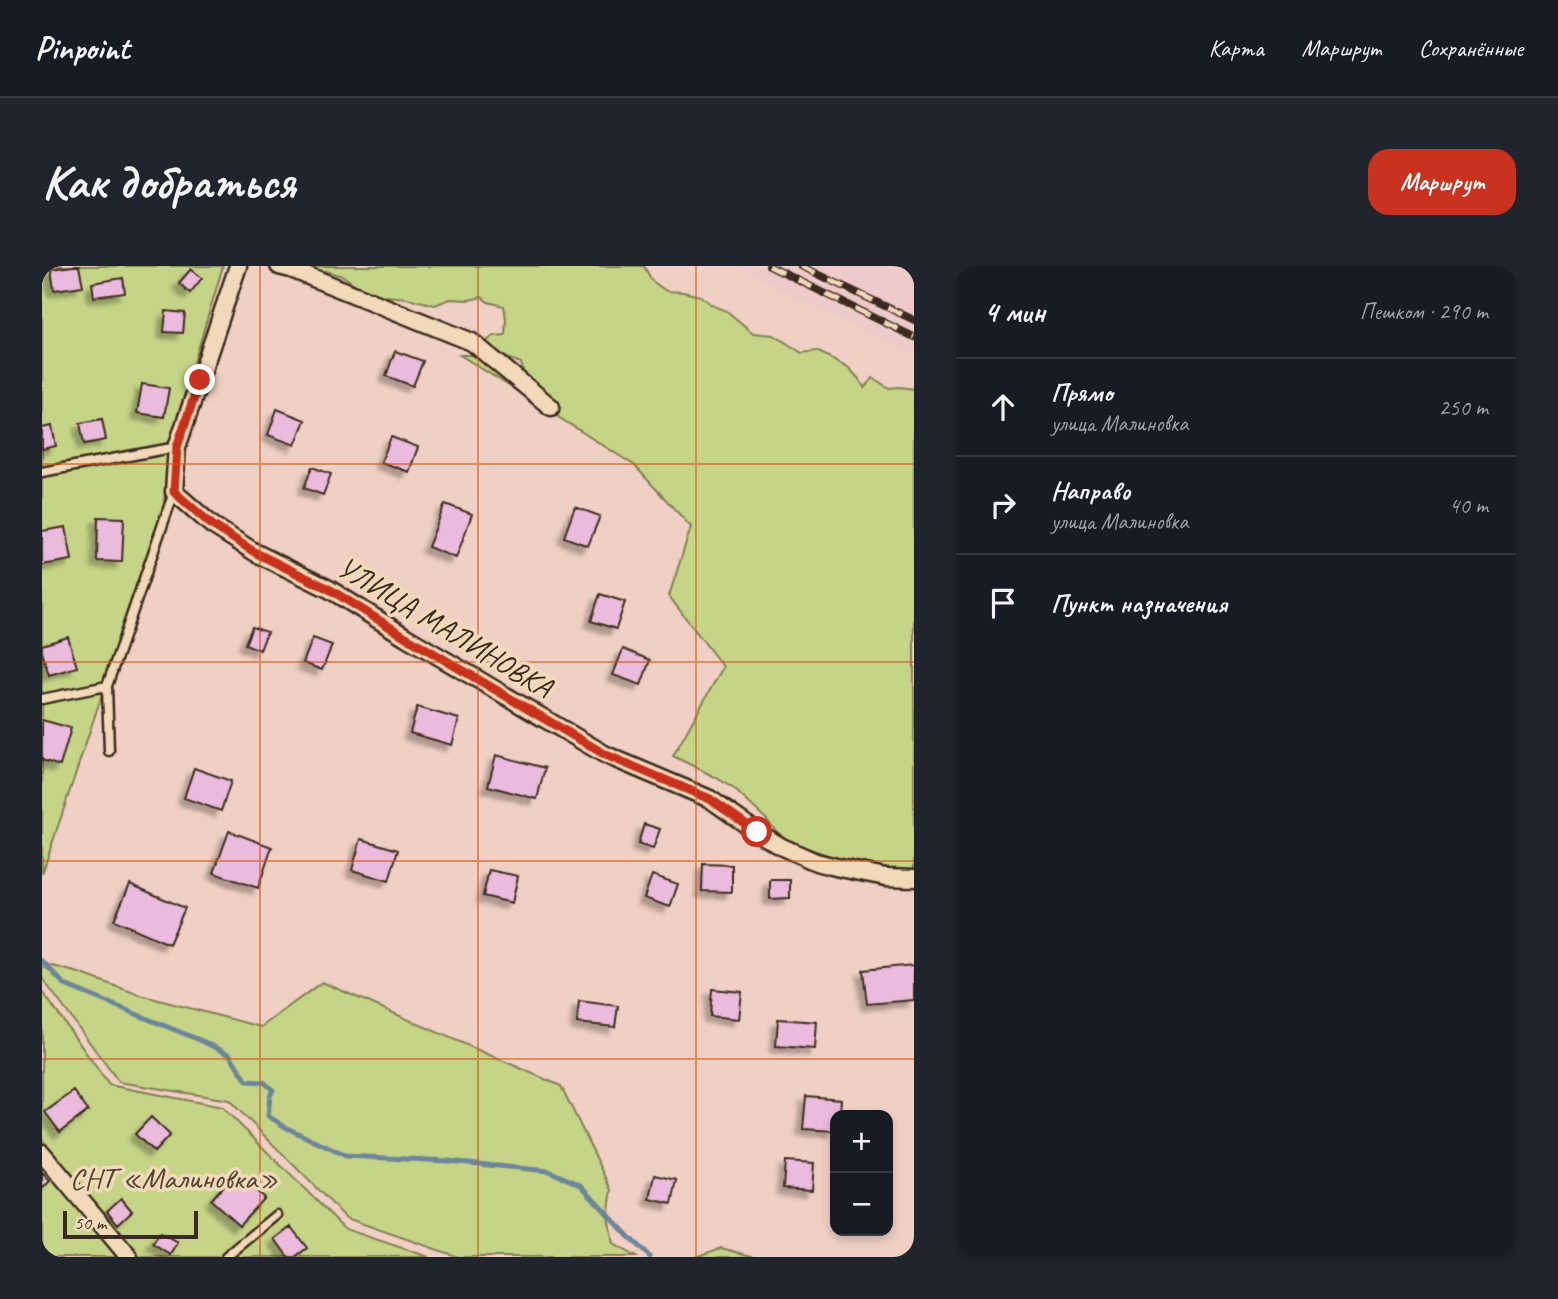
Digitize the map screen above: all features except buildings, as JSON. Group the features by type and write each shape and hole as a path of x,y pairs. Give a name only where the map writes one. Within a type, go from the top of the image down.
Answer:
{"street":[{"path":"174,492 177,447 238,266"},
{"path":"279,266 472,342 551,407"},
{"name":"УЛИЦА МАЛИНОВКА","path":"174,492 212,525 256,553 329,589 606,755 710,799 782,847 816,862 841,869 886,877 914,878"},
{"path":"42,1153 129,1257"}],"lane":[{"path":"42,472 177,447"},
{"path":"109,751 107,686 174,492"},
{"path":"42,699 107,686"},
{"path":"226,1257 277,1215"}],"shaded area":[{"path":"738,266 914,266 914,354 804,302"}],"green space":[{"path":"42,266 223,266 169,446 163,512 42,874"},
{"path":"300,266 644,266 652,281 666,291 701,296 712,305 727,311 753,333 774,335 802,353 817,351 848,367 865,388 873,378 889,388 914,389 914,873 874,868 784,840 734,789 673,756 723,667 669,596 691,527 634,465 460,355 472,355 506,377 516,389 530,396 521,363 488,351 484,343 494,336 505,335 504,306 488,302 482,297 469,300 450,299 435,305 407,298 376,295 343,276"},
{"path":"49,965 140,995 261,1027 322,982 561,1086 612,1190 608,1216 613,1244 636,1257 458,1257 346,1218 229,1100 119,1082 42,978 42,968"},
{"name":"СНТ «Малиновка»","path":"42,991 109,1085 222,1107 345,1229 429,1257 137,1257 42,1139"},
{"path":"42,1165 117,1257 42,1257"},
{"path":"721,1248 756,1257 695,1257"}],"waterway":[{"path":"42,961 65,985 230,1055 247,1081 264,1082 273,1090 268,1116 287,1128 346,1156 448,1161 549,1171 581,1185 650,1257"}],"railway":[{"path":"769,266 914,337"},
{"path":"801,266 914,320"}],"route":[{"path":"200,380 177,447 174,492 212,525 256,553 329,589 606,755 710,799 757,832"}]}
